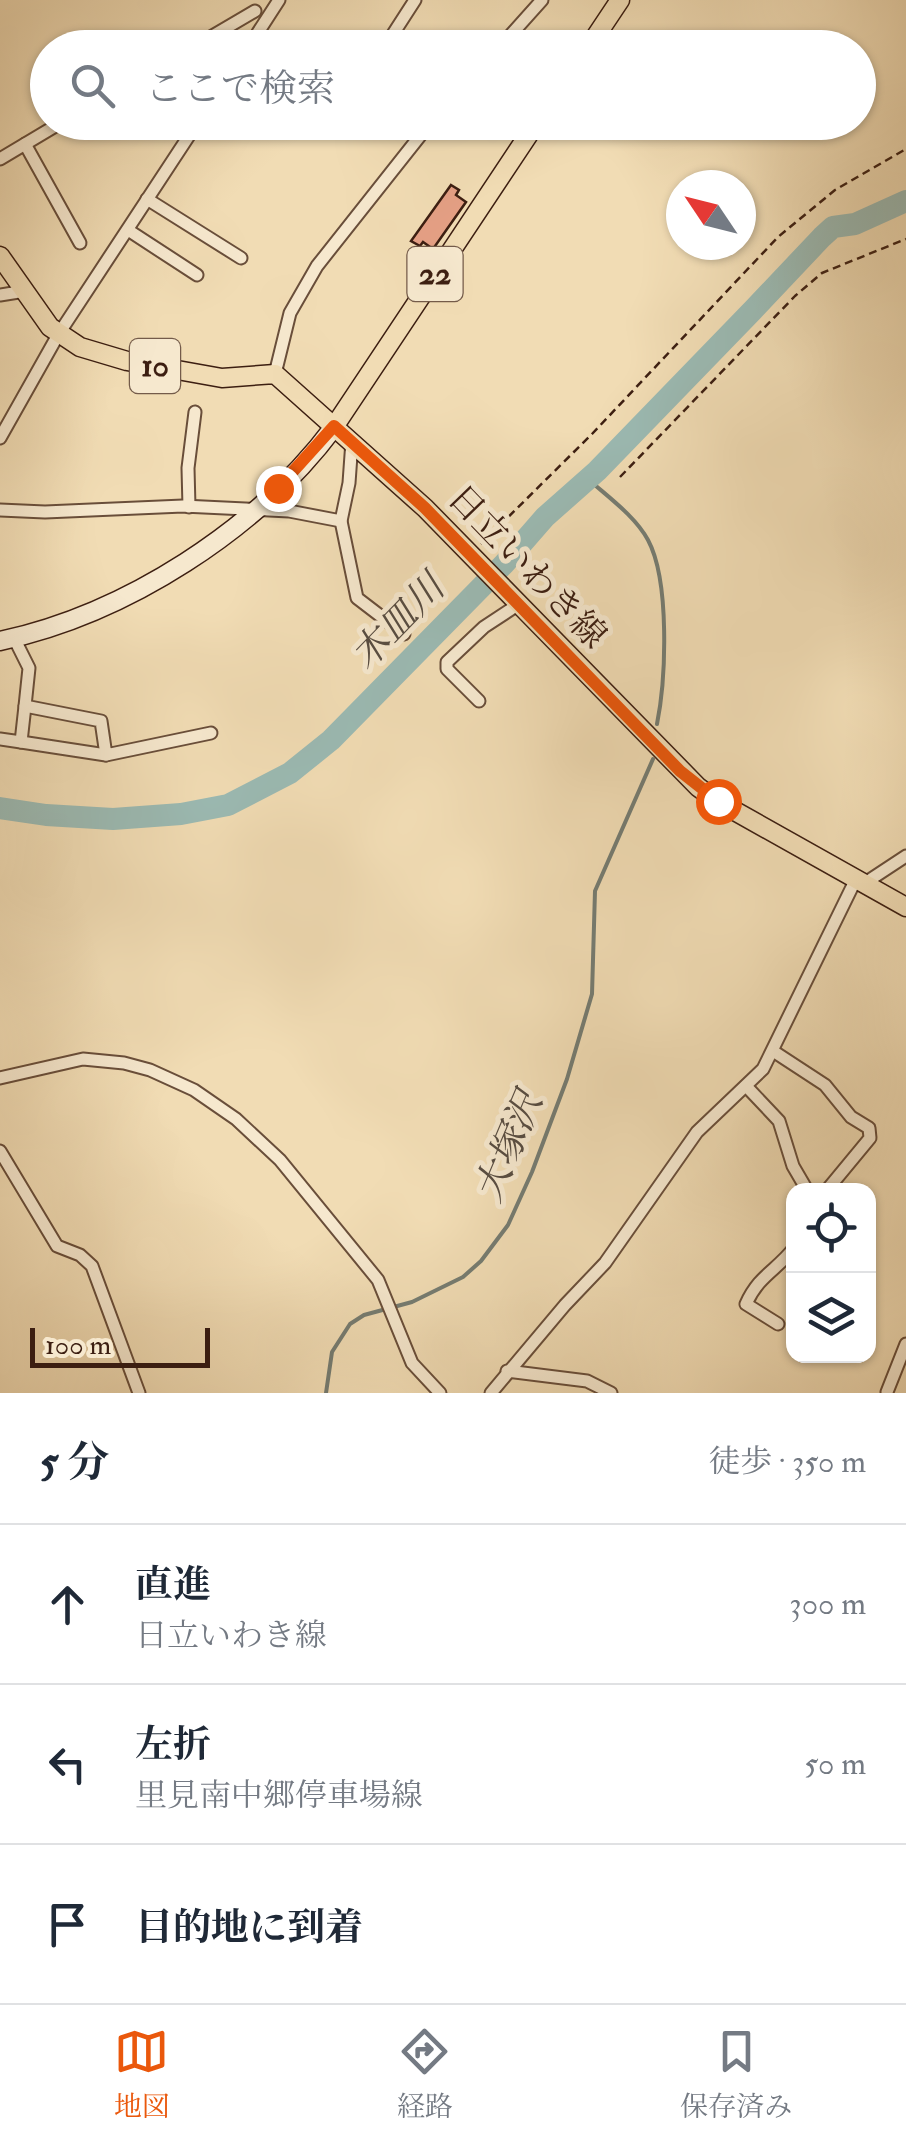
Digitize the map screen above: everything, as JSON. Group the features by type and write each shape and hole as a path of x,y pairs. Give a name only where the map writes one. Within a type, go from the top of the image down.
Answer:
{"main road":[{"path":"600,30 620,0"},
{"name":"22","path":"334,426 525,140"},
{"name":"10","path":"0,256 50,328 96,353 222,378 275,374"},
{"name":"日立いわき線","path":"275,374 352,441 473,558 698,787 906,907"},
{"path":"7,639 85,615 137,591 185,562 296,471 334,426"}],"street":[{"path":"260,30 280,0"},
{"path":"395,30 414,0"},
{"path":"515,30 542,0"},
{"path":"217,30 252,5 266,20"},
{"path":"0,159 32,140"},
{"path":"0,438 58,335 186,140"},
{"path":"275,374 290,313 317,266 416,140"},
{"path":"25,144 80,243"},
{"path":"148,200 241,258"},
{"path":"128,230 198,275"},
{"path":"0,295 25,291"},
{"path":"190,506 188,468 195,412"},
{"path":"352,441 341,521 357,598 404,634"},
{"path":"0,510 190,506 289,510 341,521"},
{"path":"479,700 447,669 446,662 514,599"},
{"path":"7,639 29,668 21,742"},
{"path":"25,706 100,720 106,755"},
{"path":"0,740 106,755 212,733"},
{"path":"491,1393 605,1263 697,1132 763,1069 860,881 906,856"},
{"path":"773,1050 825,1085 851,1117 868,1128 870,1138 833,1183"},
{"path":"0,1078 83,1059 124,1063 194,1090 236,1119 280,1160 378,1280 412,1363 440,1393"},
{"path":"746,1086 779,1121 793,1166 803,1183"},
{"path":"0,1152 57,1246 80,1254 92,1266 139,1393"},
{"path":"778,1324 746,1304 755,1283 786,1258"},
{"path":"887,1392 906,1344"},
{"path":"508,1370 587,1381 611,1393"}],"path":[{"path":"473,558 778,237 835,190 906,149"},
{"path":"620,478 808,284 822,273 906,239"}],"building":[{"path":"451,185 466,202 433,249 423,242 420,246 411,241"}],"waterway":[{"name":"木皿川","path":"0,808 113,819 181,814 228,805 290,773 331,740 822,237 833,227 855,224 906,201"},
{"path":"588,479 636,523 655,558 664,630 657,724"},
{"name":"大塚沢","path":"326,1393 332,1352 350,1324 364,1315 412,1302 463,1277 481,1261 508,1225 567,1079 592,994 595,891 653,759"}],"route":[{"path":"278,488 334,426 425,508 680,771 718,801"}]}
